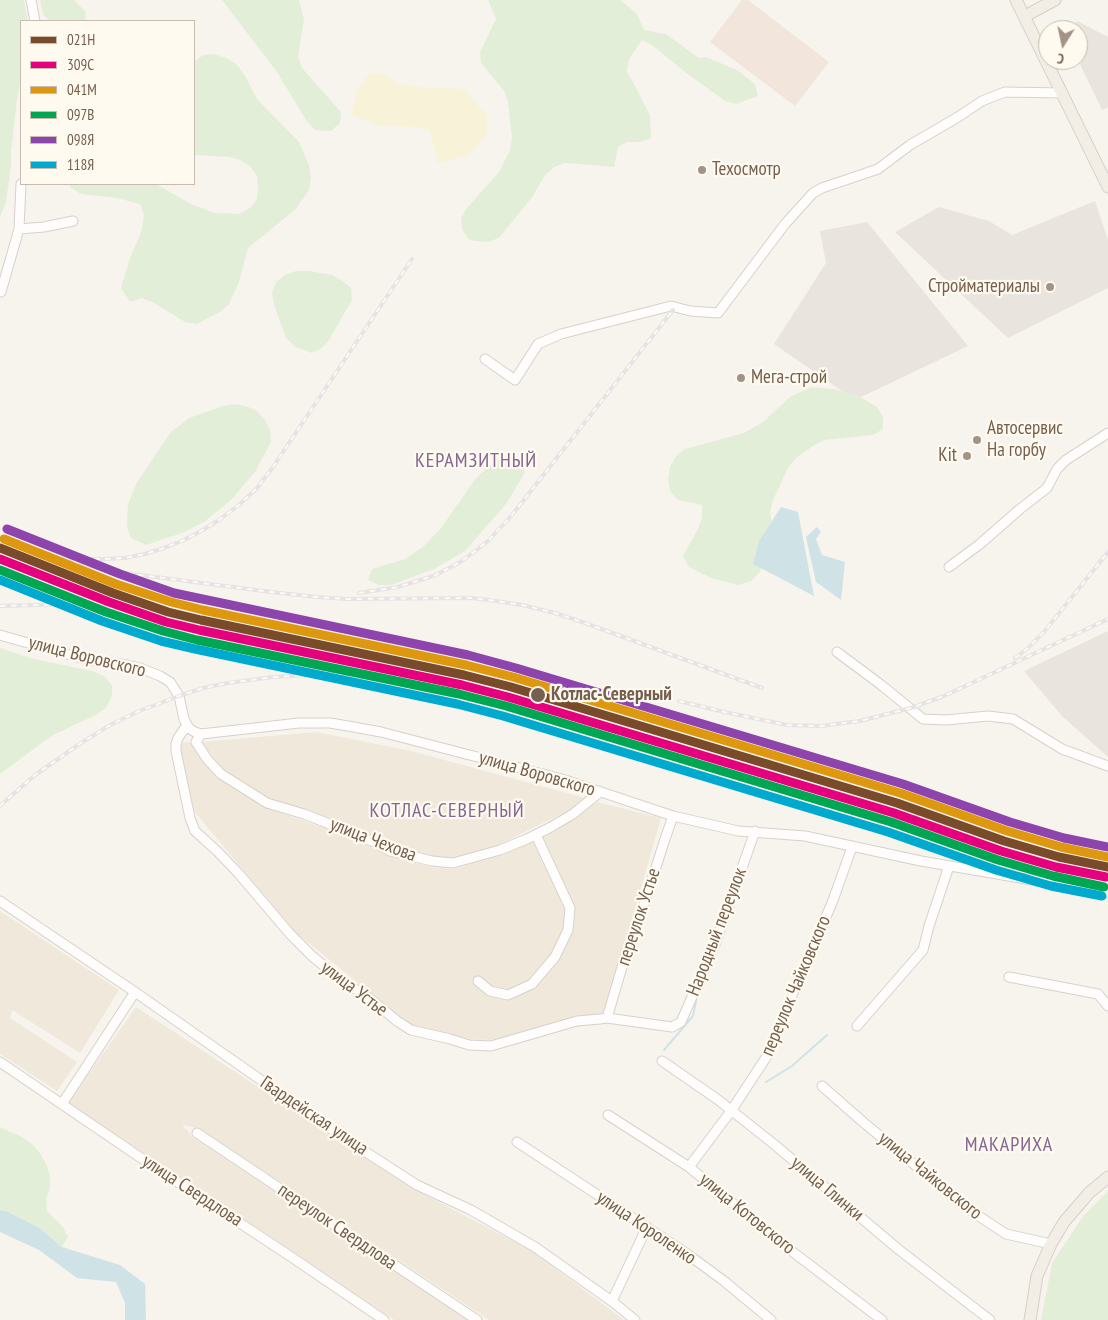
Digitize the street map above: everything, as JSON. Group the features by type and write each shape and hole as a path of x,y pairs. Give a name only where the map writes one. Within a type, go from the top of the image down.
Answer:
{"main road":[{"path":"1016,0 1108,187"},
{"path":"1025,16 1055,0"},
{"path":"1030,1320 1037,1276 1050,1244 1064,1222 1089,1193 1108,1177"}],"street":[{"path":"31,0 35,20"},
{"path":"485,359 515,380 538,344 561,334 671,306 690,311 718,313 785,224 813,193 822,188 878,170 910,146 982,101 1005,92 1063,93"},
{"path":"1,292 19,229 21,185"},
{"path":"19,229 44,227 73,221"},
{"path":"949,567 980,544 1020,508 1048,488 1057,469 1066,460 1108,433"},
{"name":"улица Воровского","path":"0,635 88,660 140,668 160,676 170,682 179,696 187,725"},
{"path":"837,652 924,719 946,720 988,716 1013,719 1062,749 1108,766"},
{"name":"улица Воровского","path":"201,734 299,723 330,723 348,726 562,779 673,816 738,831 805,836 949,866 1108,894"},
{"path":"187,725 194,732 201,734"},
{"name":"улица Устье","path":"187,725 181,731 178,738 176,751 190,818 195,831 234,868 290,934 312,956 346,984 363,993 411,1030 469,1045 491,1046 576,1022 607,1018 672,1026"},
{"name":"улица Чехова","path":"201,734 196,742 207,759 221,774 267,802 343,829 390,851 432,861 453,864 500,850 536,835 573,814 600,792"},
{"name":"переулок Устье","path":"607,1018 625,957 635,933 673,816"},
{"name":"Народный переулок","path":"672,1026 681,1022 716,942 755,831"},
{"path":"478,981 490,991 508,995 532,984 555,957 568,930 570,908 536,835"},
{"name":"переулок Чайковского","path":"689,1167 731,1111 769,1053 832,902 852,846"},
{"path":"857,1026 923,950 949,866"},
{"name":"Гвардейская улица","path":"0,901 362,1149 417,1185 471,1210 535,1247 612,1301 635,1320"},
{"path":"1009,976 1098,994 1108,1006"},
{"path":"62,1104 135,992"},
{"name":"улица Глинки","path":"662,1061 717,1099 775,1145 898,1249 990,1320"},
{"name":"улица Свердлова","path":"0,1062 384,1320"},
{"name":"улица Чайковского","path":"822,1086 968,1209 1006,1234 1050,1244"},
{"name":"улица Котовского","path":"608,1115 689,1167 772,1236 882,1320"},
{"name":"переулок Свердлова","path":"197,1133 477,1320"},
{"name":"улица Короленко","path":"517,1142 686,1253 724,1281 771,1320"},
{"path":"612,1301 647,1227"}],"shaded area":[{"path":"742,0 748,0 829,62 795,106 710,42"},
{"path":"1088,27 1108,37 1108,107 1102,110 1083,70 1088,70"},
{"path":"1095,201 1108,240 1108,288 1008,338 895,232 939,207 989,221 1012,235"},
{"path":"867,222 968,346 855,400 774,344 826,263 820,231"},
{"path":"781,507 798,512 814,596 753,564 759,541"},
{"path":"817,527 821,532 816,539 822,555 845,562 841,600 816,582 806,537"},
{"path":"1108,631 1108,757 1062,716 1024,671"},
{"path":"316,732 411,751 585,798 570,810 498,845 453,858 433,856 392,846 352,827 269,798 224,770 201,742"},
{"path":"190,742 217,778 264,807 348,836 389,856 431,867 454,869 502,855 554,832 597,802 661,818 605,1016 490,1040 470,1039 413,1025 400,1017 294,931 194,811 179,743"},
{"path":"0,911 119,990 80,1053 12,1010 10,1018 77,1062 57,1091 0,1054"},
{"path":"136,1007 414,1189 532,1251 624,1320 489,1320 199,1128 182,1125 194,1138 469,1320 394,1320 68,1103"},
{"path":"0,1210 6,1211 38,1227 62,1247 120,1265 145,1284 146,1320 125,1320 125,1303 116,1282 77,1278 39,1250 0,1232"}],"green space":[{"path":"0,0 24,0 28,20 20,20 20,84 6,202 0,217"},
{"path":"40,0 74,0 85,11 86,20 48,20 43,14"},
{"path":"222,0 299,0 304,19 298,57 302,68 341,112 340,123 331,131 315,130 306,120 277,72"},
{"path":"488,0 620,0 637,14 644,30 666,34 699,58 706,57 737,70 755,84 758,96 736,104 725,101 652,45 642,40 629,59 627,71 650,115 651,138 640,142 627,142 618,147 614,167 565,163 554,167 545,175 533,196 499,238 488,242 468,239 462,229 461,218 467,208 499,172 510,150 512,138 508,102 504,91 481,63 480,52 496,19"},
{"path":"214,54 236,64 244,74 257,99 299,142 309,165 311,178 309,190 296,209 248,248 239,282 229,304 220,312 197,324 185,322 142,298 130,302 121,288 131,255 141,233 144,215 140,204 117,198 81,194 70,185 158,185 191,204 215,213 239,214 250,208 257,199 258,188 257,176 250,166 240,160 229,157 195,155 195,61 203,55"},
{"path":"296,271 332,275 351,288 352,300 329,340 322,348 312,353 296,347 286,338 274,305 272,293 276,282 285,275"},
{"path":"811,387 834,389 857,395 877,407 883,417 883,429 873,435 824,440 796,458 788,468 773,500 770,512 774,535 773,547 759,573 751,581 738,585 711,578 689,567 683,556 698,529 702,517 702,505 678,500 670,491 668,479 670,467 676,456 685,449 744,433 763,422 790,397"},
{"path":"235,404 257,411 265,420 270,430 271,442 255,472 231,500 204,522 182,533 146,545 131,538 127,527 128,504 137,482 171,432 189,418 223,406"},
{"path":"516,456 525,463 524,474 506,504 465,551 434,569 391,585 379,585 368,580 372,569 405,559 424,546 441,528 476,478 494,462 504,457"},
{"path":"0,648 34,659 92,671 104,676 112,685 112,696 106,708 96,715 53,735 0,774"},
{"path":"0,1127 32,1144 46,1164 50,1175 50,1188 46,1199 47,1211 63,1227 68,1237 62,1247 38,1227 6,1211 0,1210"},
{"path":"1108,1191 1108,1320 1041,1320 1052,1263 1084,1215"}],"sand":[{"path":"383,73 400,84 465,89 487,115 487,134 470,154 438,164 430,131 423,128 378,125 351,115 357,89 369,74"}],"waterway":[{"path":"664,1050 693,1016 697,996"},
{"path":"766,1082 792,1066 827,1035"}],"railway":[{"path":"83,559 125,558 164,548 201,531 239,505 257,488 273,467 412,259"},
{"path":"359,593 398,587 436,575 462,561 488,541 512,515 673,310"},
{"path":"0,539 36,552 98,568 271,592 347,599 472,598 522,605 588,624 762,688"},
{"path":"1015,658 1044,632 1108,552"},
{"path":"0,606 74,604 108,607 395,669 482,690 1004,841"},
{"path":"679,701 787,725 821,726 860,721 911,708 944,696 1108,619"},
{"path":"0,806 35,775 112,724 139,711 203,688 273,677 331,674 368,674 403,677"}],"transit line":[{"name":"098Я","path":"7,529 120,574 174,593 468,655 516,668 903,784 1010,822 1064,838 1108,847"},
{"name":"041М","path":"4,539 116,584 171,602 466,665 513,677 900,793 1007,831 1061,847 1108,857"},
{"name":"021Н","path":"0,548 113,593 168,612 464,675 511,687 897,803 1004,841 1059,857 1108,867"},
{"name":"309С","path":"0,559 109,602 166,622 462,685 508,697 894,813 1001,851 1056,867 1106,877"},
{"name":"097В","path":"0,570 106,612 163,631 197,640 459,694 506,706 891,822 998,860 1053,876 1104,887"},
{"name":"118Я","path":"0,580 102,621 161,641 457,704 503,716 888,832 996,870 1051,886 1102,896"}],"place":[{"name":"Техосмотр","path":"702,170"},
{"name":"Стройматериалы","path":"1050,287"},
{"name":"Мега-строй","path":"741,378"},
{"name":"Автосервис На горбу","path":"977,440"},
{"name":"Kit","path":"967,456"},
{"name":"Котлас-Северный","path":"538,695"}],"district":[{"name":"КЕРАМЗИТНЫЙ","path":"476,461"},
{"name":"КОТЛАС-СЕВЕРНЫЙ","path":"447,811"},
{"name":"МАКАРИХА","path":"1009,1145"}]}
